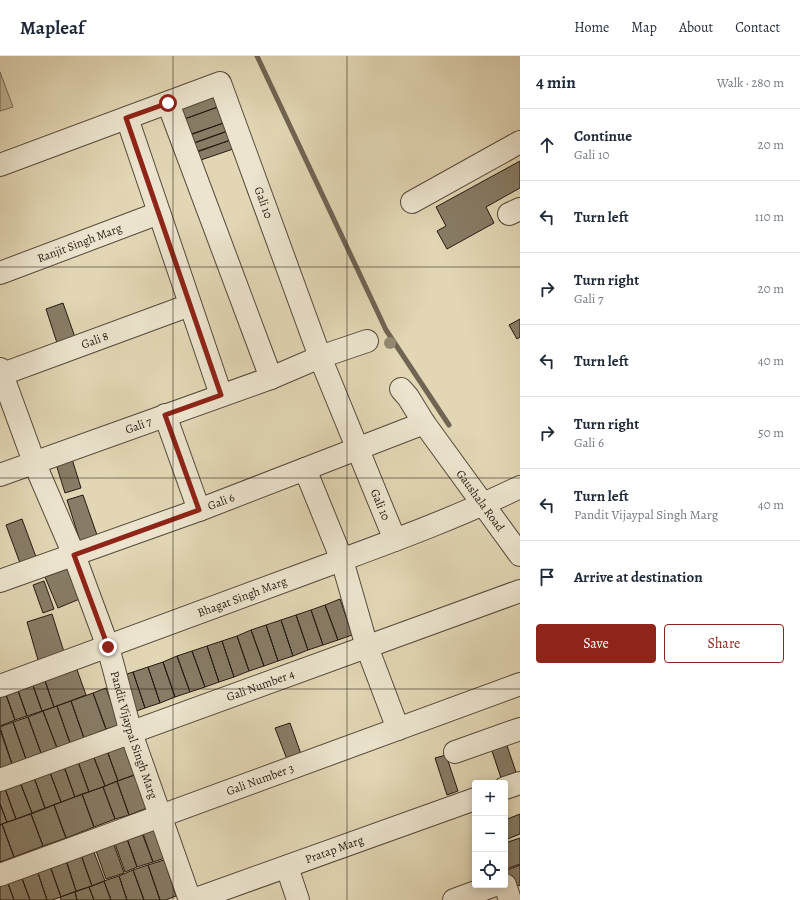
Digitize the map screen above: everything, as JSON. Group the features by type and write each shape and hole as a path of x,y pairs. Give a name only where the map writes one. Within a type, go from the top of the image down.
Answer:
{"street":[{"name":"Gali 10","path":"0,166 220,83 320,358 395,540"},
{"path":"168,103 271,378"},
{"path":"126,118 221,395"},
{"path":"412,202 520,142"},
{"name":"Ranjit Singh Marg","path":"0,273 159,213"},
{"name":"Gali 8","path":"1,373 190,306"},
{"name":"Gali 7","path":"0,475 271,378 367,341"},
{"name":"Pandit Vijaypal Singh Marg","path":"1,373 34,462 74,555 108,647 131,733 160,817 192,900"},
{"name":"Gaushala Road","path":"401,389 520,555"},
{"path":"165,415 199,510"},
{"name":"Gali 6","path":"0,581 199,510 424,422"},
{"path":"305,469 342,560 367,647 398,729"},
{"name":"Bhagat Singh Marg","path":"0,686 395,540 483,505 520,487"},
{"name":"Gali Number 4","path":"0,780 520,592"},
{"name":"Gali Number 3","path":"0,875 520,684"},
{"path":"455,752 520,728"},
{"path":"508,787 520,783"},
{"name":"Pratap Marg","path":"192,900 472,800"},
{"path":"286,867 298,900"},
{"path":"454,900 487,888"},
{"path":"506,888 510,900"}],"shaded area":[{"path":"0,72 13,107 0,111"}],"building":[{"path":"215,91 220,106 179,121 173,105"},
{"path":"221,106 226,122 185,137 179,121"},
{"path":"227,122 230,130 188,145 185,136"},
{"path":"231,130 234,139 192,153 189,145"},
{"path":"233,139 236,148 195,162 192,154"},
{"path":"520,161 520,188 486,207 494,223 447,249 437,231 446,226 436,207"},
{"path":"63,303 76,340 58,346 46,309"},
{"path":"520,319 520,337 517,339 509,325"},
{"path":"72,459 81,488 65,493 56,464"},
{"path":"83,495 97,535 80,541 67,500"},
{"path":"22,519 36,557 20,563 6,525"},
{"path":"69,568 82,598 58,608 45,577"},
{"path":"44,581 54,609 43,613 33,585"},
{"path":"340,599 352,635 338,640 325,605"},
{"path":"325,605 338,640 323,645 311,610"},
{"path":"311,610 323,645 308,650 296,615"},
{"path":"52,614 64,652 38,660 27,622"},
{"path":"296,615 308,650 293,656 281,620"},
{"path":"281,620 293,656 278,661 266,625"},
{"path":"266,625 278,661 264,666 251,630"},
{"path":"251,630 264,666 249,671 237,636"},
{"path":"237,636 249,671 234,677 222,641"},
{"path":"222,641 234,677 219,682 207,646"},
{"path":"207,646 219,682 205,687 192,651"},
{"path":"192,651 205,687 190,692 177,656"},
{"path":"177,656 190,692 175,697 163,662"},
{"path":"163,662 175,697 160,703 148,667"},
{"path":"75,664 86,695 54,707 43,675"},
{"path":"148,667 160,703 145,708 133,672"},
{"path":"133,672 145,708 131,713 118,677"},
{"path":"43,675 54,707 42,711 31,680"},
{"path":"31,680 42,711 27,716 16,685"},
{"path":"16,685 27,716 15,720 4,689"},
{"path":"106,688 119,725 106,729 93,693"},
{"path":"4,689 15,720 0,726 0,691"},
{"path":"93,693 106,729 84,738 71,701"},
{"path":"71,701 84,738 70,743 57,706"},
{"path":"57,706 70,743 57,748 43,711"},
{"path":"43,711 57,748 41,753 28,717"},
{"path":"28,717 41,753 26,759 13,722"},
{"path":"13,722 26,759 12,764 0,727"},
{"path":"290,723 302,757 288,762 275,728"},
{"path":"0,730 12,764 0,768"},
{"path":"504,737 516,772 501,778 489,742"},
{"path":"123,739 136,774 118,781 105,745"},
{"path":"105,745 118,781 105,786 91,750"},
{"path":"91,750 105,786 89,792 76,756"},
{"path":"446,755 458,791 447,795 435,758"},
{"path":"76,756 89,792 75,797 62,761"},
{"path":"62,761 75,797 61,802 48,767"},
{"path":"48,767 61,802 45,808 32,772"},
{"path":"32,772 45,808 32,813 18,777"},
{"path":"135,775 147,808 129,815 117,781"},
{"path":"18,777 32,813 16,819 3,783"},
{"path":"117,781 129,815 115,819 103,787"},
{"path":"3,783 16,819 7,822 0,804 0,785"},
{"path":"103,787 115,819 94,827 82,794"},
{"path":"82,794 94,827 66,838 54,805"},
{"path":"0,804 7,822 0,825"},
{"path":"54,805 66,838 43,846 31,814"},
{"path":"31,814 43,846 14,857 2,824"},
{"path":"520,814 520,834 508,839 508,819"},
{"path":"156,823 168,857 153,862 141,828"},
{"path":"2,824 14,857 0,862 0,825"},
{"path":"140,828 153,862 137,867 125,833"},
{"path":"125,833 137,867 125,872 113,838"},
{"path":"520,838 520,864 508,868 508,852 508,842"},
{"path":"112,839 124,873 106,879 94,845"},
{"path":"92,847 105,881 92,886 80,852"},
{"path":"80,852 92,886 76,891 65,857"},
{"path":"65,857 76,891 61,897 49,863"},
{"path":"164,860 176,896 166,900 160,900 148,865"},
{"path":"49,863 61,897 52,900 47,900 36,867"},
{"path":"148,865 160,900 144,900 133,870"},
{"path":"520,865 520,885 510,890 508,885 508,870"},
{"path":"36,867 47,900 30,900 20,873"},
{"path":"133,870 144,900 127,900 119,876"},
{"path":"20,873 30,900 14,900 6,878"},
{"path":"119,876 127,900 111,900 104,881"},
{"path":"6,878 14,900 0,900 0,880"},
{"path":"104,881 111,900 94,900 89,887"},
{"path":"89,887 94,900 77,900 75,892"},
{"path":"75,892 77,900 61,900 60,897"}],"waterway":[{"path":"257,56 386,330 449,425"}],"route":[{"path":"108,647 74,555 199,510 165,415 221,395 126,118 168,103"}]}
